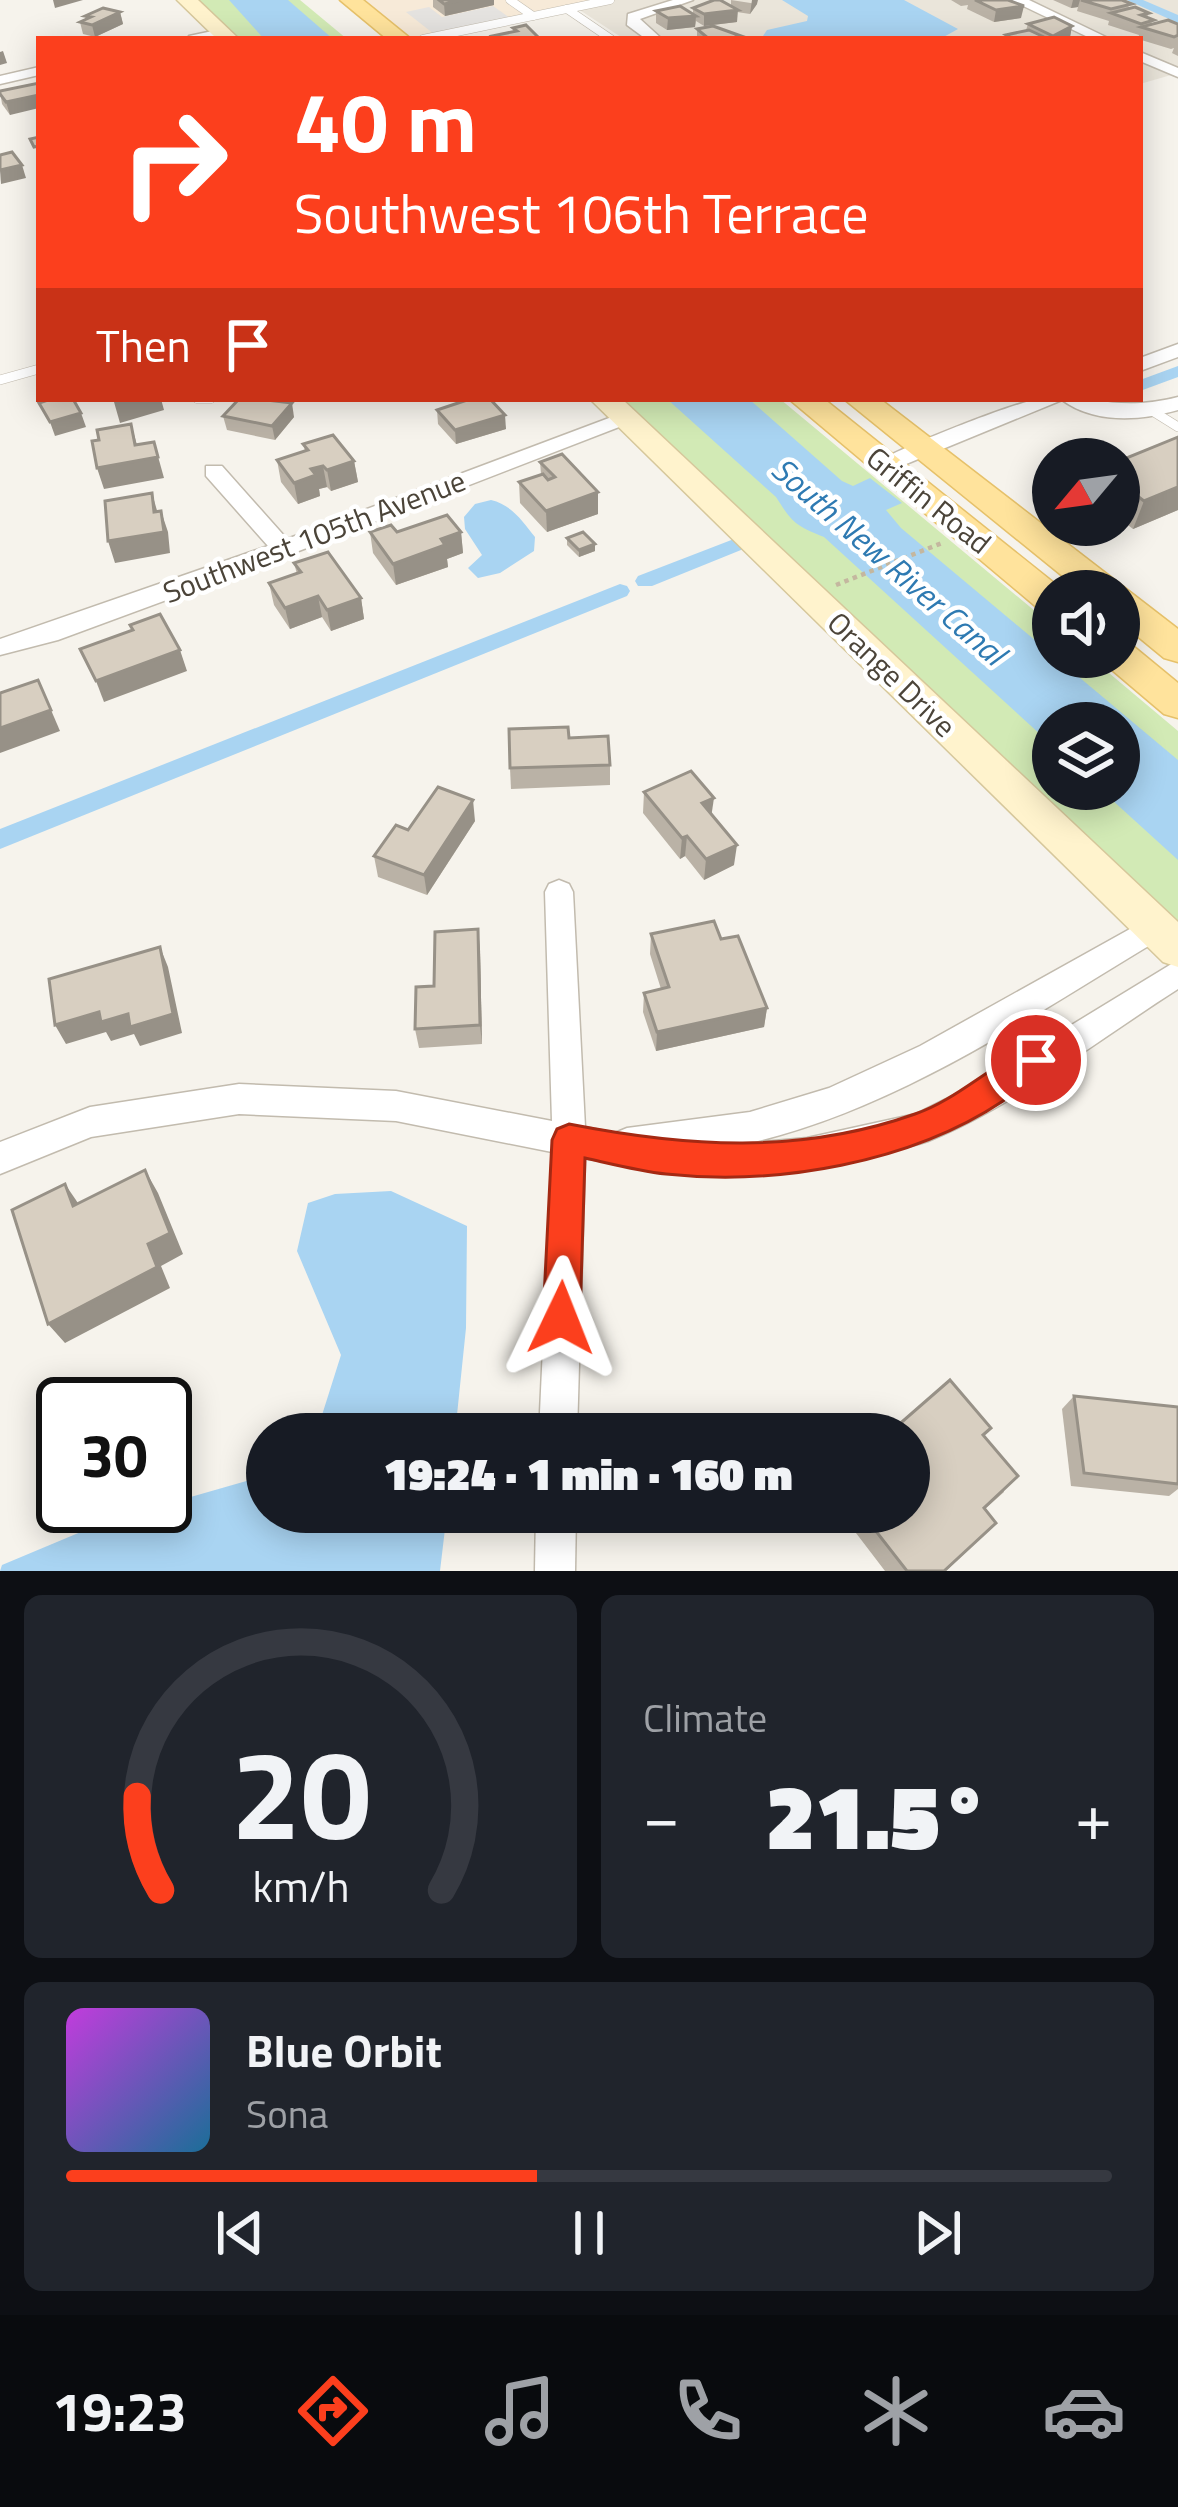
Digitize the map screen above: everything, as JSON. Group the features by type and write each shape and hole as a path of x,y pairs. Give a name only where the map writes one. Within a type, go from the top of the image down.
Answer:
{"main road":[{"path":"350,20 392,36"},
{"name":"Griffin Road","path":"809,402 1032,584"},
{"name":"Griffin Road","path":"864,402 1078,570"},
{"path":"1140,619 1178,649"},
{"path":"1140,673 1178,704"}],"street":[{"path":"188,0 225,36"},
{"path":"651,36 631,19 686,0"},
{"path":"1018,0 1096,36"},
{"path":"1143,57 1178,73"},
{"path":"0,80 36,72"},
{"path":"1143,364 1178,350"},
{"path":"886,464 1044,402"},
{"path":"1079,402 1106,412 1154,412 1178,403"},
{"name":"Southwest 105th Avenue","path":"0,647 49,634 283,549 615,409"},
{"name":"Orange Drive","path":"615,409 1167,938"},
{"path":"214,470 283,549"},
{"path":"559,892 569,1140 559,1413"},
{"path":"605,1145 736,1130 788,1118 944,1049 1167,938"},
{"path":"0,1158 90,1122 238,1099 396,1106 664,1158 716,1161 807,1154 921,1128 981,1097 1178,973"},
{"path":"555,1571 556,1533"}],"lane":[{"path":"510,0 533,16"},
{"path":"436,36 610,0"},
{"path":"567,9 607,36"},
{"path":"508,21 518,28"},
{"path":"0,380 36,370"},
{"path":"1154,412 1178,427"}],"path":[{"path":"835,586 942,542"}],"shaded area":[{"path":"356,0 610,0 436,36 397,36"},
{"path":"610,0 1178,0 1178,73 1143,83 1143,36 619,36 575,7"},
{"path":"493,6 510,18 434,34 406,12 429,7 442,17"}],"green space":[{"path":"195,0 300,0 343,36 233,36"},
{"path":"618,402 784,402 1032,609 1032,678 1115,678 1178,731 1178,926 1054,810 1140,810 1140,702 1032,702 1032,789"}],"water":[{"path":"229,0 288,0 330,36 261,36"},
{"path":"782,0 904,0 958,29 945,36 763,36 767,30 807,21 808,16"},
{"name":"South New River Canal","path":"670,402 752,402 842,481 853,486 870,478 902,503 886,510 901,528 1032,638 1032,678 1080,678 1109,702 1032,702 1032,727 824,537 786,512 776,497"},
{"path":"491,500 521,520 535,537 534,551 500,573 478,578 468,568 482,555 465,529 464,517 475,504"},
{"path":"1140,728 1178,760 1178,860 1123,810 1140,810"},
{"path":"391,1191 467,1226 466,1328 457,1413 323,1413 341,1355 297,1251 308,1203 335,1194"},
{"path":"246,1481 246,1533 445,1533 440,1571 0,1571 2,1565 78,1533 192,1533 192,1497"}],"building":[{"path":"714,0 738,10 704,14 693,8"},
{"path":"975,0 1008,0 1024,6 996,10"},
{"path":"1081,0 1122,0 1132,4 1111,9"},
{"path":"680,6 696,16 668,18 656,11"},
{"path":"1135,7 1154,20 1141,24 1111,13"},
{"path":"103,8 120,12 92,25 80,22 91,17 85,16"},
{"path":"1054,17 1072,26 1053,36 1028,24"},
{"path":"1168,20 1178,24 1174,37 1141,27"},
{"path":"526,25 537,36 492,36 517,31 513,28"},
{"path":"713,26 741,36 705,36 697,29"},
{"path":"1029,30 1042,36 1008,36"},
{"path":"36,84 36,96 6,102 0,91"},
{"path":"12,152 22,165 0,170 0,155"},
{"path":"75,402 81,413 50,422 39,403"},
{"path":"236,402 292,403 272,426 223,416"},
{"path":"461,402 493,402 505,415 455,430 437,410"},
{"path":"131,424 135,445 154,442 158,457 97,468 92,441 99,440 97,430"},
{"path":"333,435 354,461 327,470 323,466 311,469 316,475 294,483 277,460 308,450 303,444"},
{"path":"1178,437 1178,487 1144,501 1140,498 1140,452"},
{"path":"562,454 598,492 546,511 519,482 543,474 548,480 555,477 540,462"},
{"path":"152,493 154,512 161,511 164,532 108,541 105,501"},
{"path":"447,515 461,532 441,539 445,545 393,564 370,532 391,525 397,532"},
{"path":"583,532 595,544 579,550 567,538"},
{"path":"328,552 361,598 327,610 318,596 285,608 269,583 301,572 294,563"},
{"path":"160,614 180,650 96,681 80,649 133,630 130,625"},
{"path":"38,680 51,710 0,728 0,693"},
{"path":"568,727 569,738 608,736 610,765 510,768 509,729"},
{"path":"691,771 714,798 702,803 737,845 706,859 644,792"},
{"path":"438,787 473,800 424,875 374,856 396,825 408,830"},
{"path":"714,921 721,939 738,936 767,1008 657,1032 644,993 669,987 651,934"},
{"path":"478,929 480,1025 415,1029 416,987 434,986 435,932"},
{"path":"160,947 173,1014 130,1027 128,1014 101,1022 99,1012 55,1025 49,979"},
{"path":"145,1170 170,1233 148,1244 157,1267 48,1324 12,1210 65,1184 73,1206"},
{"path":"950,1380 991,1428 983,1435 1018,1476 984,1508 996,1523 944,1571 907,1571 877,1533 930,1533 930,1413 912,1413"},
{"path":"1074,1396 1178,1407 1178,1484 1084,1473"}],"waterway":[{"path":"1133,0 1178,19"},
{"path":"1143,385 1178,371"},
{"path":"645,581 734,545"},
{"path":"0,839 620,591"}],"route":[{"path":"561,1318 569,1140 664,1158 716,1161 862,1145 921,1128 981,1097 1036,1060"}]}
